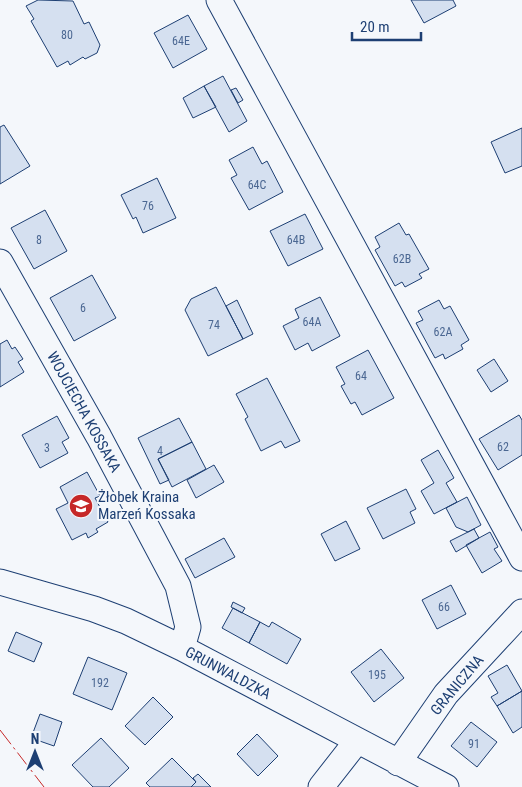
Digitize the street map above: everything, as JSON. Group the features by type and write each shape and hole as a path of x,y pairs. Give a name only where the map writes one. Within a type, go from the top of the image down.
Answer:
{"street":[{"path":"219,0 522,558"},
{"name":"WOJCIECHA KOSSAKA","path":"0,262 99,437 178,586 188,627 182,648"},
{"name":"GRUNWALDZKA","path":"0,582 94,609 126,621 182,648 446,787"},
{"name":"GRANICZNA","path":"398,763 446,694 522,612"},
{"path":"321,787 357,741"}],"building":[{"path":"38,0 73,1 84,24 89,22 100,45 97,53 85,59 83,57 70,65 68,61 57,67 31,21 34,19 26,6"},
{"path":"411,0 453,0 456,6 424,23"},
{"path":"188,15 207,49 173,68 154,33"},
{"path":"223,76 247,121 229,132 204,86"},
{"path":"204,86 216,107 193,118 183,98"},
{"path":"236,88 243,100 238,103 231,90"},
{"path":"4,125 30,166 0,184 0,127"},
{"path":"522,128 522,166 505,173 491,142"},
{"path":"253,147 262,164 267,161 283,192 249,210 231,178 237,175 229,160"},
{"path":"157,178 176,218 143,233 136,217 133,219 121,195"},
{"path":"45,210 67,251 34,269 11,228"},
{"path":"305,214 323,249 288,266 270,231"},
{"path":"399,223 406,235 409,234 429,269 419,274 422,278 405,287 402,282 395,286 375,250 380,247 375,237"},
{"path":"92,275 116,318 74,341 50,298"},
{"path":"216,287 243,339 208,356 185,310 191,299"},
{"path":"320,297 340,336 312,351 308,343 295,350 283,326 299,318 295,309"},
{"path":"237,300 253,334 243,339 226,306"},
{"path":"439,300 444,309 450,306 469,340 461,345 463,349 445,359 443,354 435,358 416,323 423,320 418,311"},
{"path":"7,340 12,349 15,347 23,359 18,362 24,372 0,387 0,344"},
{"path":"368,350 394,398 362,415 355,402 351,404 341,386 345,384 336,367"},
{"path":"494,359 508,381 491,392 477,370"},
{"path":"267,378 300,441 285,448 281,441 261,451 245,419 248,417 236,394"},
{"path":"519,415 522,420 522,455 498,470 479,439"},
{"path":"57,416 69,438 62,442 68,453 40,468 22,435"},
{"path":"179,418 192,442 158,459 169,480 160,484 138,438"},
{"path":"192,442 206,469 172,487 158,459"},
{"path":"438,450 454,478 446,483 457,502 434,514 421,491 434,483 421,460"},
{"path":"214,465 224,482 196,498 187,480"},
{"path":"87,472 100,496 95,498 108,522 96,529 98,532 88,538 86,533 72,540 56,509 68,503 60,487"},
{"path":"406,489 416,509 410,512 415,523 383,539 367,508"},
{"path":"467,497 481,525 468,532 456,527 446,508"},
{"path":"346,521 360,549 335,561 321,534"},
{"path":"474,529 479,538 456,552 450,541"},
{"path":"490,532 498,547 494,549 502,561 482,573 466,545"},
{"path":"224,538 235,557 195,578 185,559"},
{"path":"451,585 466,614 437,629 422,600"},
{"path":"233,602 245,608 242,613 231,607"},
{"path":"233,608 260,622 249,643 222,628"},
{"path":"260,622 269,627 272,622 301,639 287,664 249,643"},
{"path":"16,632 42,643 34,662 8,651"},
{"path":"381,649 404,678 374,702 351,672"},
{"path":"88,657 127,673 112,710 73,694"},
{"path":"507,665 522,691 497,706 491,697 498,693 488,676"},
{"path":"522,691 522,727 513,733 497,706"},
{"path":"153,697 173,717 145,745 125,726"},
{"path":"40,714 62,722 54,746 31,738"},
{"path":"471,722 497,742 477,767 451,746"},
{"path":"257,734 278,756 258,776 237,754"},
{"path":"101,738 129,768 109,787 93,787 72,765"},
{"path":"172,758 196,782 191,787 150,787 146,783"},
{"path":"198,774 211,787 191,787 196,782 193,778"}],"power":[{"path":"0,730 44,787"}],"place":[{"name":"Żłobek Kraina Marzeń Kossaka","path":"81,506"}]}
